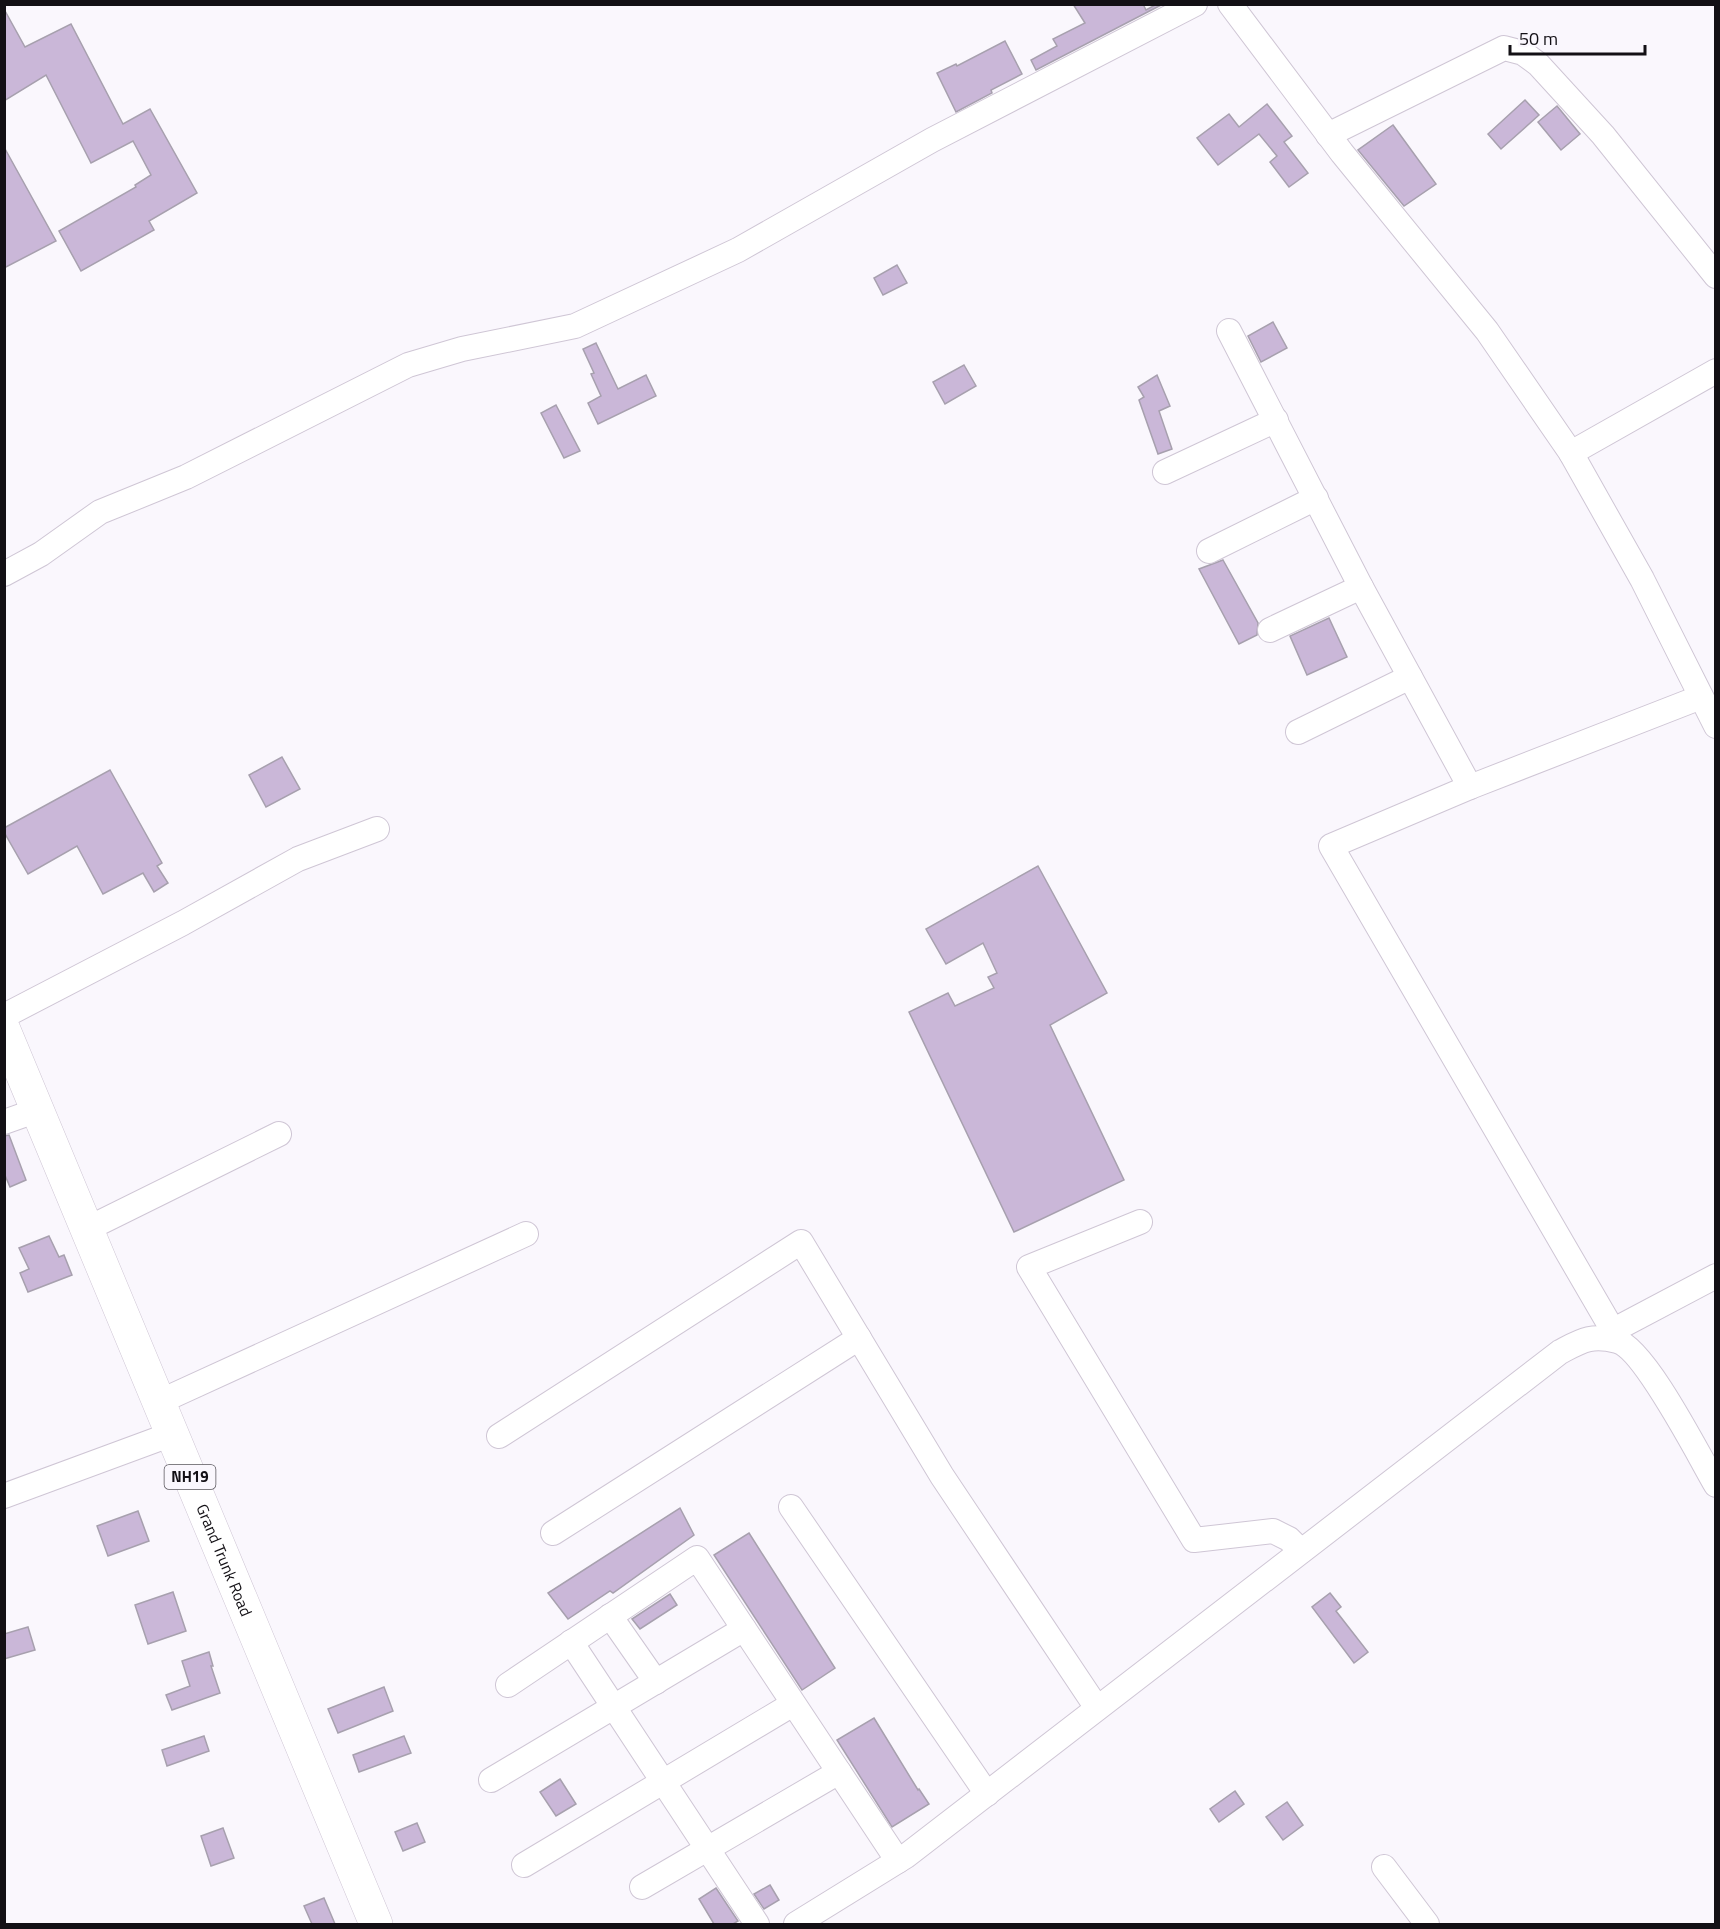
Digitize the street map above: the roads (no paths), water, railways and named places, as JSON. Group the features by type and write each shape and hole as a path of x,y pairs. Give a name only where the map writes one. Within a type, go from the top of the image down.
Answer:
{"highway":[{"name":"Grand Trunk Road","path":"4,1030 376,1924"}],"street":[{"path":"4,574 41,554 100,512 186,477 408,365 462,349 575,326 738,250 932,140 1195,4"},
{"path":"1230,4 1328,135 1487,331 1571,453 1642,579 1716,726"},
{"path":"1328,135 1504,48 1523,53 1538,64 1603,135 1716,276"},
{"path":"1229,331 1361,587 1470,787"},
{"path":"1571,453 1716,371"},
{"path":"1165,472 1276,420"},
{"path":"1209,551 1316,498"},
{"path":"1270,630 1361,587"},
{"path":"1298,732 1410,676"},
{"path":"1701,697 1470,787 1331,846 1615,1336 1640,1358 1716,1485"},
{"path":"4,1016 183,923 298,859 377,829"},
{"path":"4,1122 38,1110"},
{"path":"87,1229 279,1134"},
{"path":"1140,1222 1029,1267 1194,1540 1273,1532 1289,1539 1301,1551"},
{"path":"159,1402 526,1234"},
{"path":"499,1436 801,1242 942,1476 1097,1708"},
{"path":"796,1924 898,1861 1560,1352 1588,1338 1615,1336 1716,1276"},
{"path":"553,1533 860,1338"},
{"path":"4,1496 172,1434"},
{"path":"791,1507 987,1794"},
{"path":"508,1685 697,1558 898,1861"},
{"path":"610,1616 656,1682"},
{"path":"491,1780 744,1629"},
{"path":"571,1642 757,1924"},
{"path":"524,1864 794,1704"},
{"path":"642,1887 839,1772"},
{"path":"1384,1867 1427,1924"}]}
